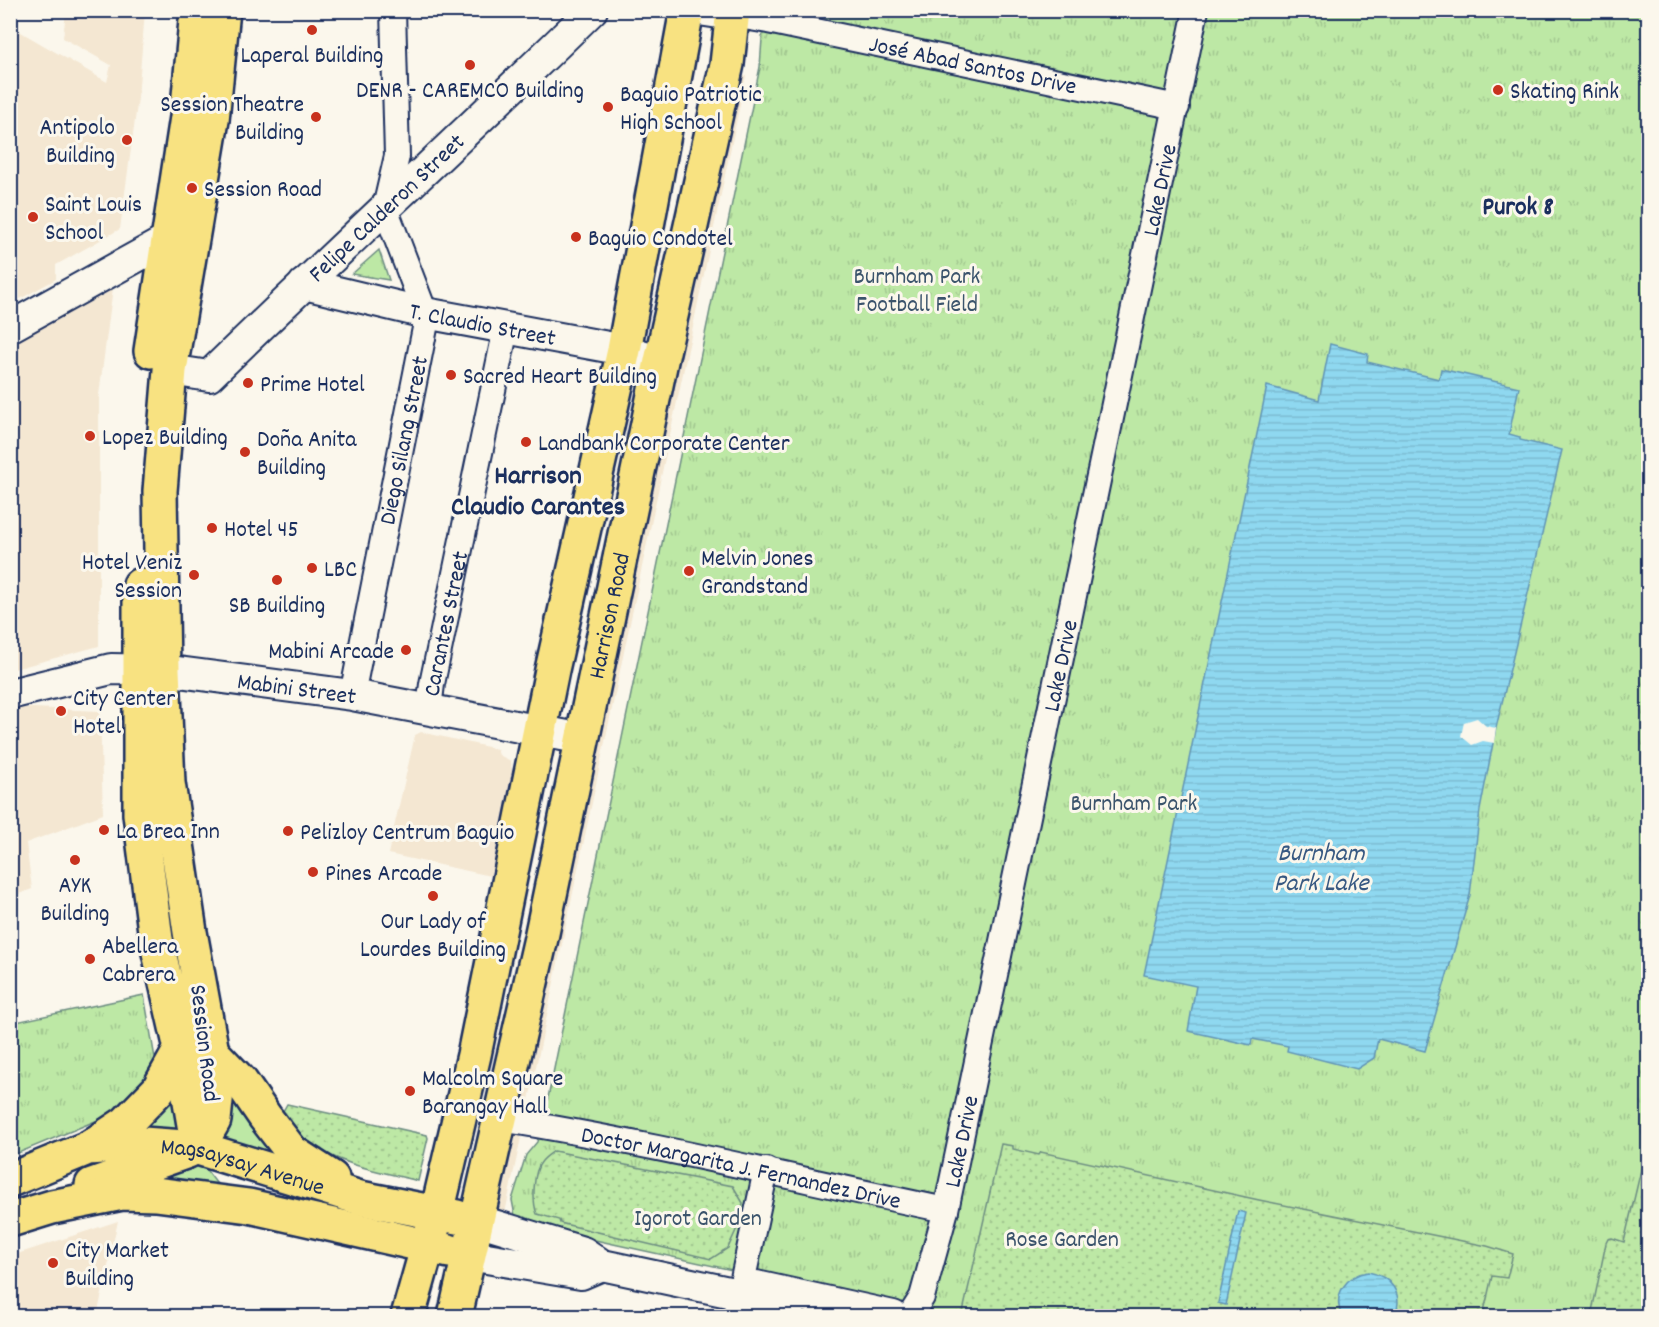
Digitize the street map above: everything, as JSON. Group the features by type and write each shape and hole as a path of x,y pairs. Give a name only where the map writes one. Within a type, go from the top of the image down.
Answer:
{"main road":[{"name":"Session Road","path":"197,10 187,117 145,386 140,463 151,669 190,932 196,1051 217,1091 214,1120 198,1148"},
{"name":"Session Road","path":"151,669 160,491 170,369 212,120 223,10"},
{"name":"Harrison Road","path":"408,1317 437,1213 474,1055 539,731 624,350 687,10"},
{"name":"Harrison Road","path":"455,1317 583,739 661,361 727,64 733,13"},
{"path":"88,1148 126,1123 196,1051 241,1082 292,1152 360,1198"},
{"name":"Magsaysay Avenue","path":"10,1180 88,1148 143,1144 198,1148 360,1198 477,1220"},
{"path":"52,1207 90,1186 198,1148 249,1206"},
{"name":"Magsaysay Avenue","path":"10,1220 52,1207 122,1193 156,1194 249,1206 469,1255"}],"street":[{"path":"385,208 397,156 393,10"},
{"name":"Felipe Calderon Street","path":"170,369 209,376 592,10"},
{"path":"699,10 733,13"},
{"name":"Lake Drive","path":"910,1317 922,1297 946,1210 1178,107 1196,10"},
{"name":"José Abad Santos Drive","path":"733,13 1178,107"},
{"name":"Diego Silang Street","path":"352,695 425,328 424,313 385,208"},
{"path":"10,327 167,240"},
{"name":"T. Claudio Street","path":"304,284 424,313 624,350 661,361"},
{"name":"Carantes Street","path":"429,709 506,328"},
{"name":"Mabini Street","path":"10,694 111,669 151,669 352,695 514,728 583,739"},
{"name":"Doctor Margarita J. Fernandez Drive","path":"500,1119 592,1134 946,1210"},
{"path":"736,1305 766,1170"},
{"path":"477,1220 584,1252 602,1265 752,1310 789,1317"},
{"path":"469,1255 581,1274 602,1265"},
{"path":"736,1305 756,1286 893,1317"}],"shaded area":[{"path":"66,11 145,11 138,98 120,229 56,265 56,279 11,304 11,35 19,31 107,82 111,65 63,38"},
{"path":"711,68 746,76 505,1213 464,1201"},
{"path":"115,272 99,395 99,646 11,670 11,332"},
{"path":"10,707 100,711 103,814 26,843 32,889 11,897"},
{"path":"421,732 497,749 499,755 511,761 512,772 491,876 388,854 415,735"},
{"path":"118,1221 97,1316 11,1316 11,1256"}],"green space":[{"name":"Burnham Park","path":"764,11 1648,11 1648,1316 938,1316 522,1224 515,1216 512,1200 526,1155 537,1142 548,1098 760,67"},
{"path":"379,250 389,280 352,274"},
{"path":"144,995 156,1064 143,1086 110,1115 11,1156 11,1023"},
{"path":"178,1080 187,1135 122,1136"},
{"path":"230,1091 284,1164 217,1142"},
{"path":"287,1104 427,1135 418,1181 354,1165 319,1149 304,1138 282,1113"},
{"name":"Rose Garden","path":"1001,1144 1039,1155 1041,1152 1259,1200 1487,1246 1513,1254 1507,1278 1492,1276 1483,1316 962,1316"},
{"name":"Igorot Garden","path":"554,1151 733,1186 743,1203 738,1226 728,1248 711,1259 560,1223 559,1220 537,1214 534,1194 535,1179 543,1160"},
{"path":"1648,1151 1648,1316 1591,1316 1606,1243 1612,1238 1624,1242 1644,1157"},
{"path":"201,1163 223,1192 127,1183"}],"water":[{"name":"Burnham Park Lake","path":"1330,344 1368,354 1367,362 1439,379 1441,369 1519,387 1509,434 1520,437 1520,440 1562,450 1496,728 1480,810 1470,895 1425,1051 1378,1039 1374,1058 1357,1069 1287,1051 1288,1046 1252,1039 1251,1045 1188,1031 1196,986 1144,975 1267,386 1319,400"},
{"path":"1238,1211 1246,1213 1226,1305 1218,1303"},
{"path":"1368,1272 1383,1277 1394,1287 1398,1300 1395,1316 1342,1316 1339,1301 1343,1287 1353,1277"}],"pier":[{"path":"1477,718 1486,726 1496,728 1494,743 1483,741 1472,745 1461,736 1464,722"}],"place":[{"name":"Laperal Building","path":"312,30"},
{"name":"DENR - CAREMCO Building","path":"470,65"},
{"name":"Skating Rink","path":"1498,90"},
{"name":"Baguio Patriotic High School","path":"608,107"},
{"name":"Session Theatre Building","path":"316,117"},
{"name":"Antipolo Building","path":"127,140"},
{"name":"Session Road","path":"192,188"},
{"name":"Saint Louis School","path":"33,217"},
{"name":"Baguio Condotel","path":"576,237"},
{"name":"Sacred Heart Building","path":"451,375"},
{"name":"Prime Hotel","path":"248,383"},
{"name":"Lopez Building","path":"90,436"},
{"name":"Landbank Corporate Center","path":"526,442"},
{"name":"Doña Anita Building","path":"245,452"},
{"name":"Hotel 45","path":"212,528"},
{"name":"LBC","path":"312,568"},
{"name":"Melvin Jones Grandstand","path":"689,571"},
{"name":"Hotel Veniz Session","path":"194,575"},
{"name":"SB Building","path":"277,580"},
{"name":"Mabini Arcade","path":"406,650"},
{"name":"City Center Hotel","path":"61,711"},
{"name":"La Brea Inn","path":"104,830"},
{"name":"Pelizloy Centrum Baguio","path":"288,831"},
{"name":"AYK Building","path":"75,860"},
{"name":"Pines Arcade","path":"313,872"},
{"name":"Our Lady of Lourdes Building","path":"433,896"},
{"name":"Abellera Cabrera","path":"90,959"},
{"name":"Malcolm Square Barangay Hall","path":"410,1091"},
{"name":"City Market Building","path":"53,1263"}],"district":[{"name":"Purok 8","path":"1518,205"},
{"name":"Harrison Claudio Carantes","path":"538,490"}],"park label":[{"name":"Burnham Park Football Field","path":"917,289"}]}
